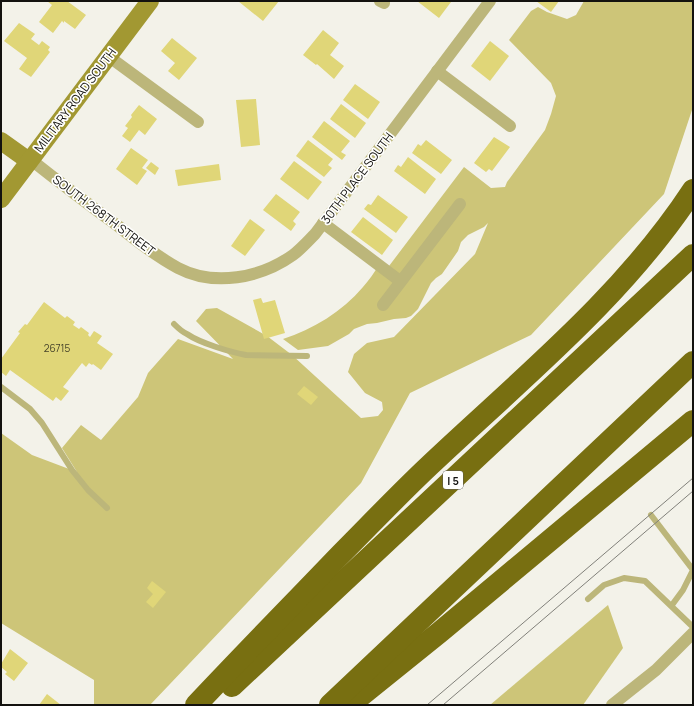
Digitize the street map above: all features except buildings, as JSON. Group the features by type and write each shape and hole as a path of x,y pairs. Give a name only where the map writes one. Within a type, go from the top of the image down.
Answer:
{"highway":[{"path":"196,705 406,487 575,329 607,297 656,240 693,190"},
{"name":"I 5","path":"212,705 693,255"},
{"path":"330,705 693,362"},
{"path":"349,705 440,632 693,421"}],"main road":[{"name":"MILITARY ROAD SOUTH","path":"1,199 150,1"},
{"name":"SOUTH 268TH STREET","path":"1,141 30,160"}],"street":[{"name":"30TH PLACE SOUTH","path":"178,268 201,276 228,278 254,274 278,264 294,254 315,234 490,1"},
{"path":"108,56 198,122"},
{"path":"437,71 510,126"},
{"name":"SOUTH 268TH STREET","path":"30,160 152,252 178,268"},
{"path":"383,305 460,204"},
{"path":"323,223 400,281"},
{"path":"612,705 656,670 693,632"}],"lane":[{"path":"174,324 187,335 197,340 238,354 307,356"},
{"path":"1,387 30,409 42,423 72,470 88,490 107,508"},
{"path":"651,515 693,570 683,590 672,605"},
{"path":"588,599 604,585 624,578 645,580 693,626"}],"shaded area":[{"path":"584,1 693,1 693,107 664,194 531,335 410,393 361,483 150,705 94,705 94,680 1,623 1,433 32,455 77,472 62,448 81,425 101,440 138,397 148,373 178,339 233,359 196,321 206,309 217,308 267,336 292,355 361,418 378,416 383,410 382,402 365,393 348,372 354,354 367,343 394,337 475,254 488,223 484,227 468,235 461,242 458,251 442,274 431,283 418,309 411,316 367,324 354,329 349,334 328,346 298,350 283,339 316,325 336,312 355,296 379,265 386,270 464,167 491,188 505,187 507,182 545,130 556,96 551,83 509,40 531,11 538,7 567,19 576,15"},
{"path":"608,605 623,648 583,705 490,705"}],"tram line":[{"path":"427,705 693,478"},
{"path":"443,705 693,491"}]}
